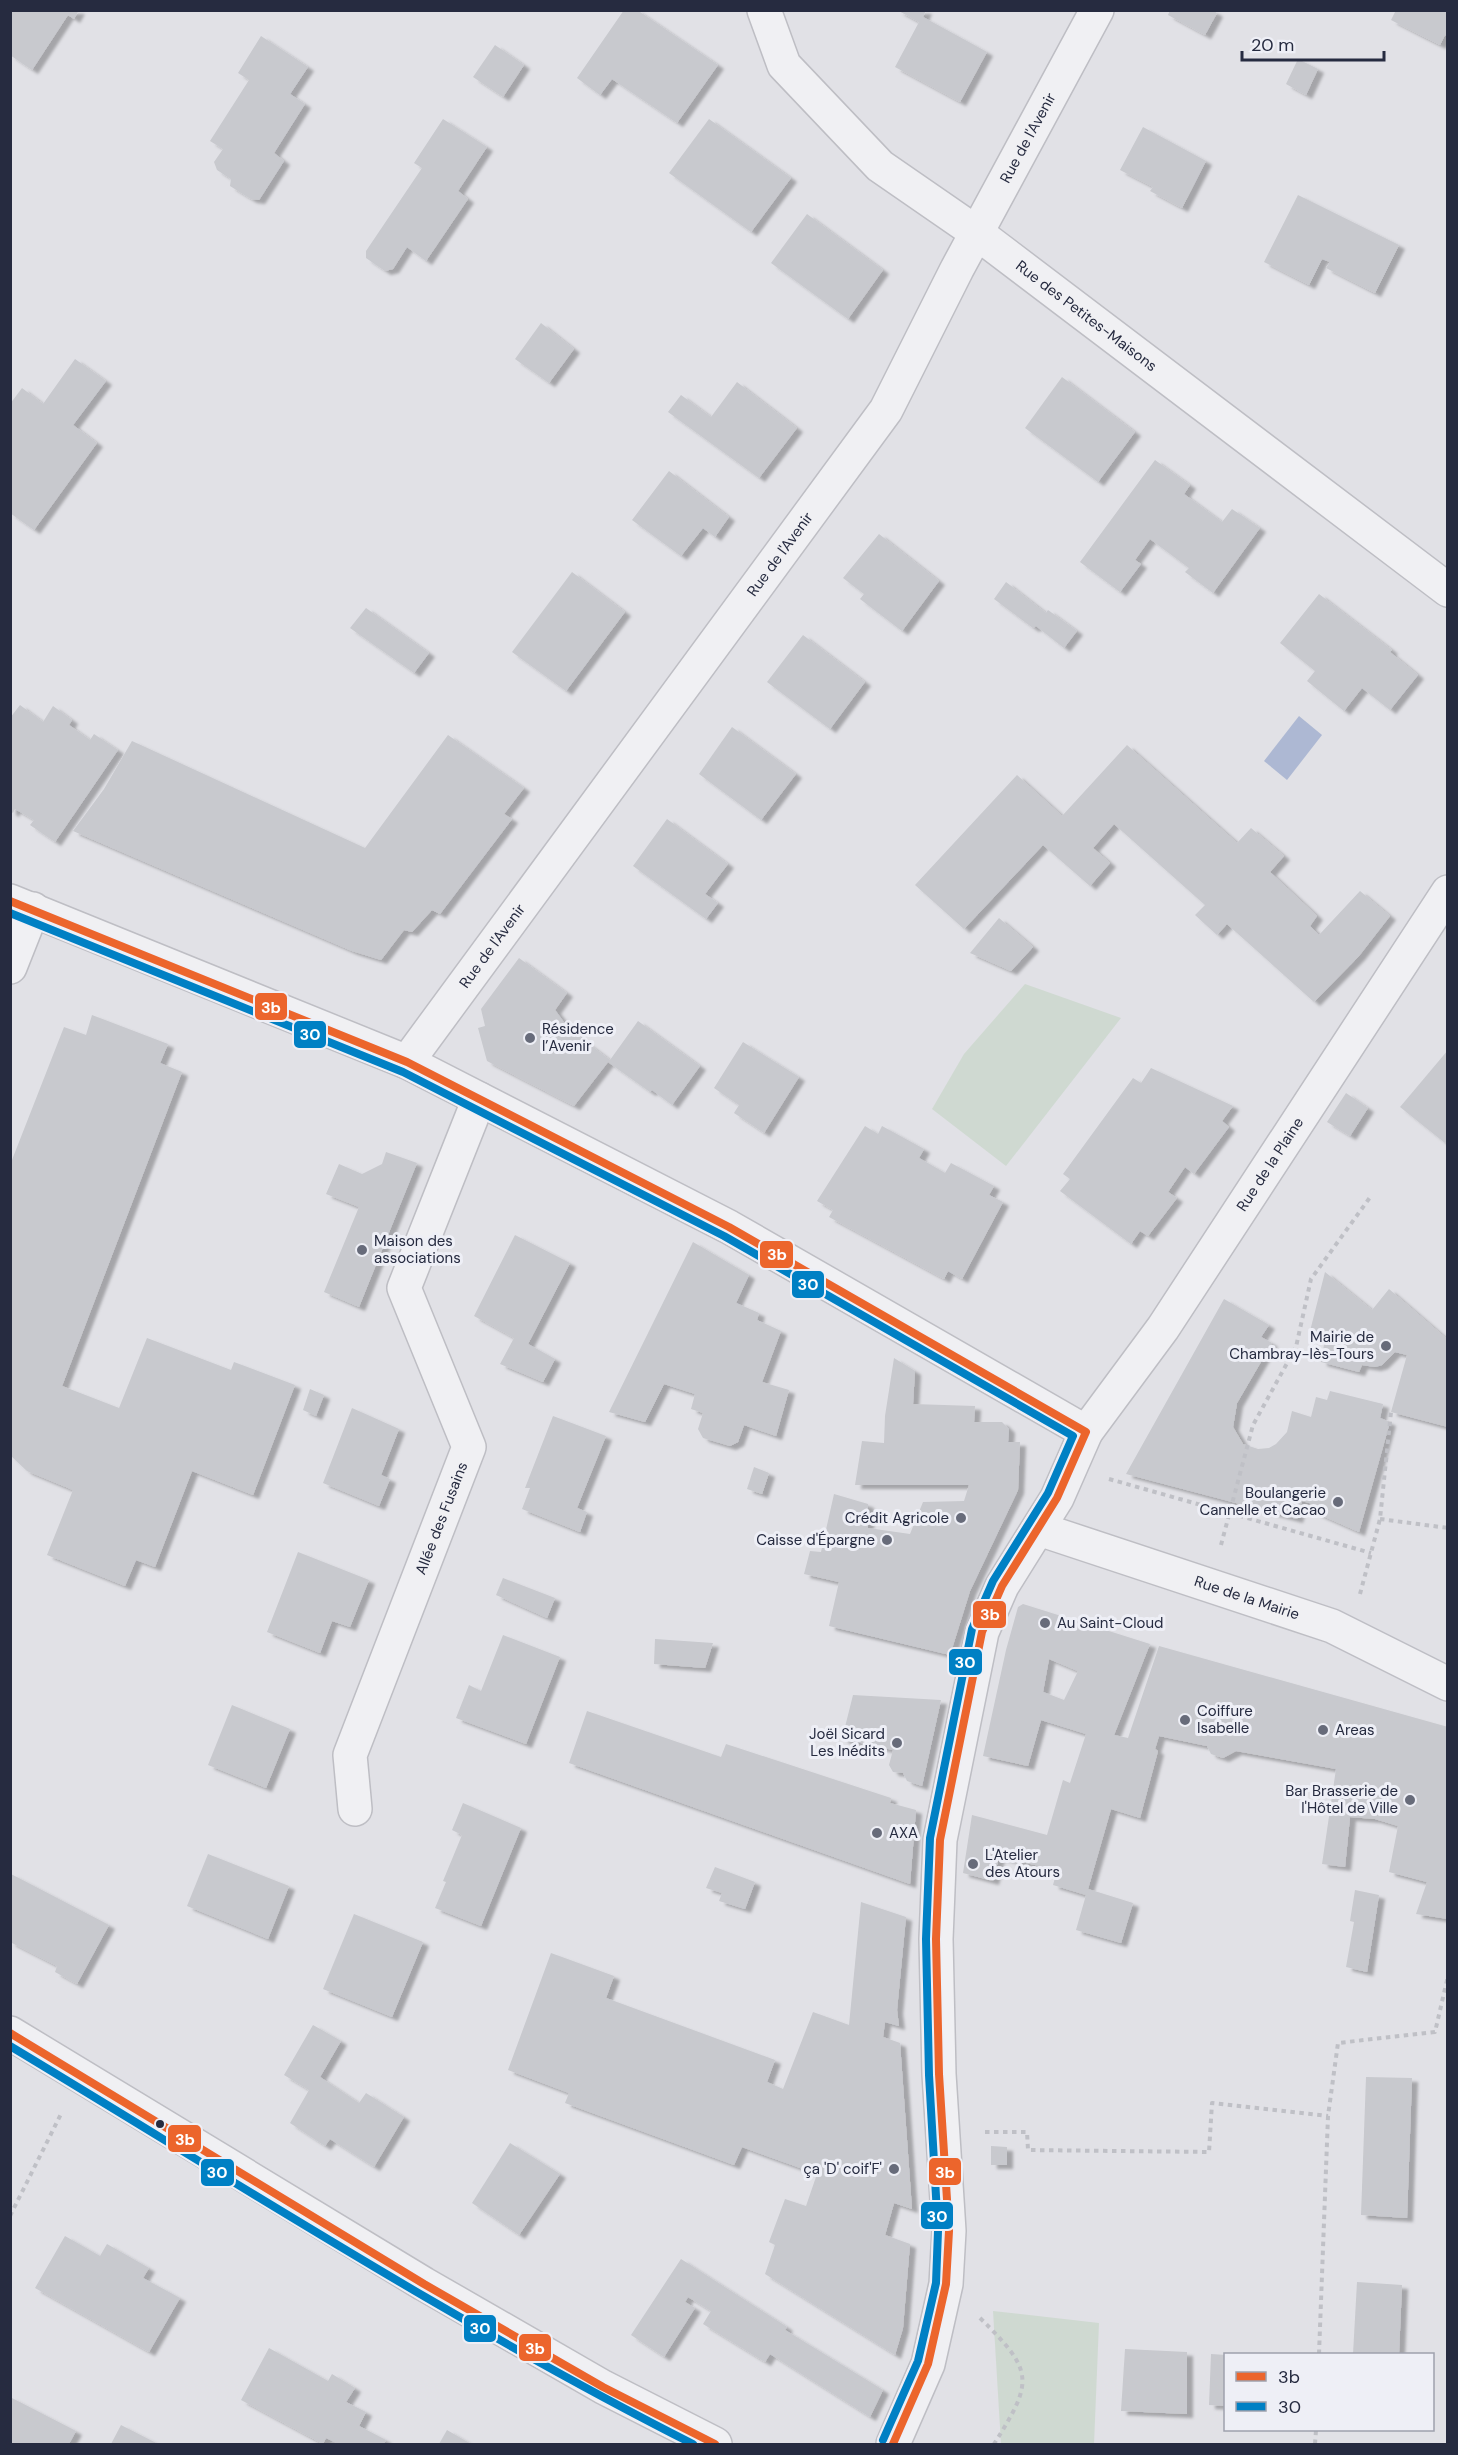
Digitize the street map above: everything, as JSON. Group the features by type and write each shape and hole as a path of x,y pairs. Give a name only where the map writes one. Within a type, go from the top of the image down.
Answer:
{"street":[{"name":"Rue des Petites-Maisons","path":"764,10 784,65 880,166 976,233 1448,590"},
{"name":"Rue de l'Avenir","path":"407,1062 886,410 976,233 1097,10"},
{"name":"Rue de la Plaine","path":"893,2445 928,2364 946,2284 949,2231 942,2132 936,1939 940,1840 982,1632 1002,1586 1057,1498 1086,1432 1163,1328 1448,892"},
{"path":"10,967 22,905 407,1062 729,1227 1086,1432"},
{"name":"Allée des Fusains","path":"355,1809 350,1755 469,1447 404,1288 479,1099"},
{"name":"Rue de la Mairie","path":"1039,1529 1332,1626 1448,1684"},
{"path":"10,2033 444,2295 603,2387 715,2445"}],"path":[{"path":"1210,1586 1253,1425 1296,1347 1311,1279 1371,1196"},
{"path":"1350,1634 1380,1519 1391,1412"},
{"path":"1073,1463 1107,1478 1371,1553"},
{"path":"1380,1519 1448,1528"},
{"path":"1319,2353 1329,2116 1338,2043 1435,2032 1448,1976"},
{"path":"10,2216 67,2103 83,2077"},
{"path":"942,2132 1027,2132 1028,2150 1209,2152 1212,2103 1329,2116"},
{"path":"946,2284 1005,2343 1024,2375 1016,2406 994,2445"}],"shaded area":[{"path":"1025,984 1121,1018 1006,1166 932,1109 964,1054"},
{"path":"993,2311 1099,2323 1094,2444 1001,2444"}],"water":[{"path":"1299,716 1322,735 1287,780 1264,761"}],"building":[{"path":"10,10 79,10 74,19 68,15 32,70 10,55"},
{"path":"624,10 637,10 718,65 677,123 612,79 600,95 577,78"},
{"path":"897,10 926,10 923,17 987,52 960,102 895,67 919,22"},
{"path":"1170,10 1212,10 1217,13 1205,35 1168,15"},
{"path":"1396,10 1448,10 1448,37 1445,35 1440,45 1391,20"},
{"path":"261,36 308,67 290,94 305,104 274,153 284,161 259,200 251,199 230,186 231,179 217,170 214,162 223,149 210,141 249,80 238,73"},
{"path":"495,45 524,65 503,97 473,77"},
{"path":"1298,59 1318,69 1306,95 1286,84"},
{"path":"443,119 487,147 458,191 468,199 426,261 407,247 393,269 385,271 366,258 366,251 422,168 414,163"},
{"path":"709,119 791,178 751,232 669,173"},
{"path":"1143,127 1206,161 1182,208 1150,191 1153,187 1120,170"},
{"path":"1298,195 1399,245 1375,293 1326,268 1330,262 1322,259 1309,285 1264,262"},
{"path":"807,214 883,270 848,319 771,263"},
{"path":"541,323 574,349 549,383 515,359"},
{"path":"75,359 106,381 73,425 97,443 34,530 10,513 10,404 22,388 43,404"},
{"path":"1062,377 1135,432 1098,482 1025,428"},
{"path":"737,382 797,428 759,478 668,412 681,395 711,417"},
{"path":"1155,460 1190,485 1184,494 1222,522 1232,509 1260,528 1213,593 1185,572 1189,568 1150,539 1135,560 1141,564 1120,592 1080,562"},
{"path":"669,471 729,517 715,537 703,528 681,556 632,520"},
{"path":"879,534 939,581 902,631 860,599 864,594 843,578"},
{"path":"572,572 625,612 566,691 512,652"},
{"path":"1006,582 1046,613 1048,610 1077,631 1064,648 1036,626 1033,628 994,599"},
{"path":"1319,594 1392,650 1390,652 1418,675 1390,710 1362,688 1344,711 1307,681 1315,671 1280,643"},
{"path":"366,608 429,653 414,673 350,628"},
{"path":"803,635 865,682 830,729 767,682"},
{"path":"20,705 43,722 53,706 72,720 69,725 90,740 94,734 118,750 55,842 30,825 34,820 15,809 13,813 10,811 10,718"},
{"path":"732,727 796,774 761,820 699,774"},
{"path":"448,735 524,788 504,814 512,819 440,914 432,910 412,932 404,930 381,960 352,951 73,831 104,789 132,741 365,848"},
{"path":"1127,745 1237,843 1251,828 1284,856 1270,872 1317,916 1310,926 1319,935 1360,891 1390,916 1359,956 1314,1002 1227,924 1217,935 1195,915 1205,905 1114,824 1093,848 1110,863 1090,886 1043,845 964,929 915,885 1017,775 1062,816"},
{"path":"667,819 728,864 705,894 718,903 706,919 633,866"},
{"path":"999,918 1033,947 1011,971 970,953"},
{"name":"Résidence l’Avenir","path":"519,958 567,993 555,1010 569,1029 610,1060 638,1021 700,1066 672,1105 608,1062 574,1106 487,1061 478,1028 485,1026 481,1009"},
{"path":"92,1015 168,1044 160,1063 182,1072 62,1386 119,1408 147,1338 231,1370 234,1362 295,1385 253,1495 192,1471 155,1567 136,1560 125,1586 47,1555 73,1490 27,1471 10,1455 10,1165 64,1027 86,1035"},
{"path":"743,1042 799,1077 764,1133 734,1113 739,1105 714,1088"},
{"path":"1448,1050 1448,1140 1445,1143 1400,1107"},
{"path":"1151,1068 1233,1106 1222,1121 1229,1127 1194,1174 1185,1167 1168,1192 1177,1198 1148,1236 1140,1231 1131,1244 1060,1191 1070,1179 1063,1174 1133,1078 1141,1083"},
{"path":"1346,1093 1368,1108 1350,1136 1327,1122"},
{"path":"865,1126 878,1134 882,1126 924,1149 919,1158 945,1173 951,1163 994,1186 989,1195 1003,1202 962,1279 948,1271 944,1279 829,1217 833,1210 817,1201"},
{"name":"Maison des associations","path":"386,1152 417,1163 359,1307 324,1292 359,1207 326,1194 339,1164 362,1174 382,1164"},
{"path":"515,1235 570,1263 528,1344 555,1359 543,1382 500,1364 514,1338 474,1316"},
{"path":"693,1242 749,1275 736,1303 759,1313 757,1320 781,1331 762,1382 789,1390 776,1436 744,1425 738,1442 730,1446 703,1438 698,1429 703,1413 691,1409 695,1394 664,1384 645,1422 609,1412"},
{"name":"Mairie de Chambray-lès-Tours","path":"1325,1272 1372,1310 1389,1289 1448,1340 1448,1427 1391,1412 1407,1355 1395,1352 1382,1365 1375,1367 1362,1365 1359,1372 1321,1362 1325,1339 1309,1335"},
{"path":"1224,1299 1269,1325 1261,1337 1272,1343 1237,1403 1233,1427 1243,1444 1258,1449 1269,1448 1276,1444 1287,1432 1292,1411 1311,1417 1316,1397 1327,1400 1330,1391 1383,1404 1380,1418 1390,1422 1359,1532 1316,1513 1313,1504 1302,1501 1297,1519 1126,1474"},
{"path":"894,1358 915,1371 913,1404 975,1406 974,1422 1002,1422 1009,1429 1008,1442 1020,1442 1018,1490 970,1591 950,1655 829,1626 839,1582 804,1574 810,1551 821,1552 834,1494 868,1504 868,1528 910,1534 923,1502 964,1501 969,1485 855,1485 862,1441 884,1443 885,1416"},
{"path":"310,1389 324,1395 316,1416 303,1410"},
{"path":"352,1408 399,1429 381,1475 390,1479 379,1506 323,1483"},
{"path":"553,1416 606,1436 577,1508 587,1512 580,1532 522,1509 530,1488 525,1488"},
{"path":"754,1467 769,1473 762,1494 747,1489"},
{"path":"298,1552 369,1580 350,1627 332,1621 320,1653 267,1632"},
{"path":"503,1578 555,1598 547,1618 496,1595"},
{"path":"1023,1604 1150,1644 1114,1735 1128,1738 1159,1646 1448,1727 1448,1919 1416,1914 1427,1882 1389,1872 1398,1826 1375,1819 1350,1817 1345,1867 1322,1864 1336,1769 1236,1751 1223,1758 1211,1754 1207,1746 1159,1736 1155,1749 1158,1751 1140,1818 1111,1809 1088,1889 1133,1903 1121,1943 1076,1930 1086,1895 1053,1885 1057,1870 999,1857 993,1881 963,1873 972,1815 1047,1835 1063,1780 1070,1783 1086,1734 1041,1720 1028,1766 983,1756 1006,1650 1018,1607","holes":["1049,1659 1078,1671 1064,1700 1043,1692"]},
{"path":"503,1635 560,1657 526,1744 456,1718 469,1685 481,1691"},
{"path":"655,1639 713,1643 705,1668 654,1664"},
{"name":"Joël Sicard Les Inédits","path":"853,1695 941,1700 922,1786 907,1781 903,1773 893,1772 889,1765 893,1750 842,1739"},
{"path":"232,1705 290,1729 266,1788 208,1765"},
{"path":"587,1711 721,1757 726,1744 891,1798 890,1803 916,1810 910,1884 569,1763"},
{"path":"463,1803 521,1828 481,1926 435,1908 446,1882 443,1881 462,1835 452,1830"},
{"path":"208,1854 289,1886 268,1939 187,1906"},
{"path":"715,1867 755,1882 745,1909 719,1901 722,1893 706,1888"},
{"path":"11,1874 109,1925 77,1984 55,1972 57,1966 10,1942"},
{"path":"1355,1890 1379,1895 1367,1972 1346,1967 1354,1922 1350,1921"},
{"path":"861,1902 906,1917 897,2010 899,2026 885,2022 883,2037 900,2043 912,2209 894,2203 885,2235 910,2244 903,2328 895,2355 765,2274 775,2245 769,2242 785,2199 806,2206 817,2174 742,2147 734,2165 565,2103 569,2093 508,2070 551,1953 614,1976 606,1998 775,2060 767,2082 783,2089 813,2012 849,2025"},
{"path":"354,1914 423,1942 392,2017 323,1989"},
{"path":"313,2025 341,2041 320,2077 359,2103 366,2093 404,2117 374,2167 330,2139 325,2146 290,2123 309,2090 284,2075"},
{"path":"1366,2077 1412,2078 1407,2218 1361,2215"},
{"path":"510,2143 560,2174 519,2235 472,2203"},
{"path":"991,2146 1007,2147 1007,2165 991,2165"},
{"path":"65,2236 100,2256 107,2244 149,2268 143,2278 180,2298 149,2352 35,2288"},
{"path":"681,2259 787,2327 785,2330 883,2390 870,2417 770,2354 765,2362 703,2324 711,2311 688,2297 685,2302 695,2308 664,2357 631,2335"},
{"path":"1357,2282 1402,2285 1399,2353 1353,2353"},
{"path":"269,2348 328,2381 332,2374 355,2388 346,2402 366,2412 359,2426 386,2440 384,2444 339,2444 326,2438 323,2444 241,2400"},
{"path":"1125,2349 1187,2352 1187,2414 1121,2411"},
{"path":"1211,2354 1224,2355 1224,2406 1209,2405"},
{"path":"10,2397 76,2431 69,2444 10,2444"},
{"path":"121,2425 158,2444 111,2444"},
{"path":"447,2430 471,2444 439,2444"}],"transit line":[{"name":"3b","path":"10,901 407,1062 729,1227 1086,1432 1057,1498 1002,1586 982,1632 940,1840 936,1939 939,2074 949,2231 946,2284 928,2364 893,2444"},
{"name":"30","path":"10,913 403,1072 724,1236 1073,1436 1048,1493 993,1581 972,1629 930,1838 926,1939 929,2075 938,2231 936,2283 918,2361 883,2440"},
{"name":"3b","path":"10,2033 424,2284 603,2387 715,2444"},
{"name":"30","path":"10,2046 433,2302 605,2398 693,2444"}],"place":[{"name":"Résidence l’Avenir","path":"530,1038"},
{"name":"Maison des associations","path":"362,1250"},
{"name":"Mairie de Chambray-lès-Tours","path":"1386,1346"},
{"name":"Boulangerie Cannelle et Cacao","path":"1338,1502"},
{"name":"Crédit Agricole","path":"961,1518"},
{"name":"Caisse d'Épargne","path":"887,1540"},
{"name":"Au Saint-Cloud","path":"1045,1623"},
{"name":"Coiffure Isabelle","path":"1185,1720"},
{"name":"Areas","path":"1323,1730"},
{"name":"Joël Sicard Les Inédits","path":"897,1743"},
{"name":"Bar Brasserie de l'Hôtel de Ville","path":"1410,1800"},
{"name":"AXA","path":"877,1833"},
{"name":"L'Atelier des Atours","path":"973,1864"},
{"name":"ça 'D' coif'F'","path":"894,2169"}]}
